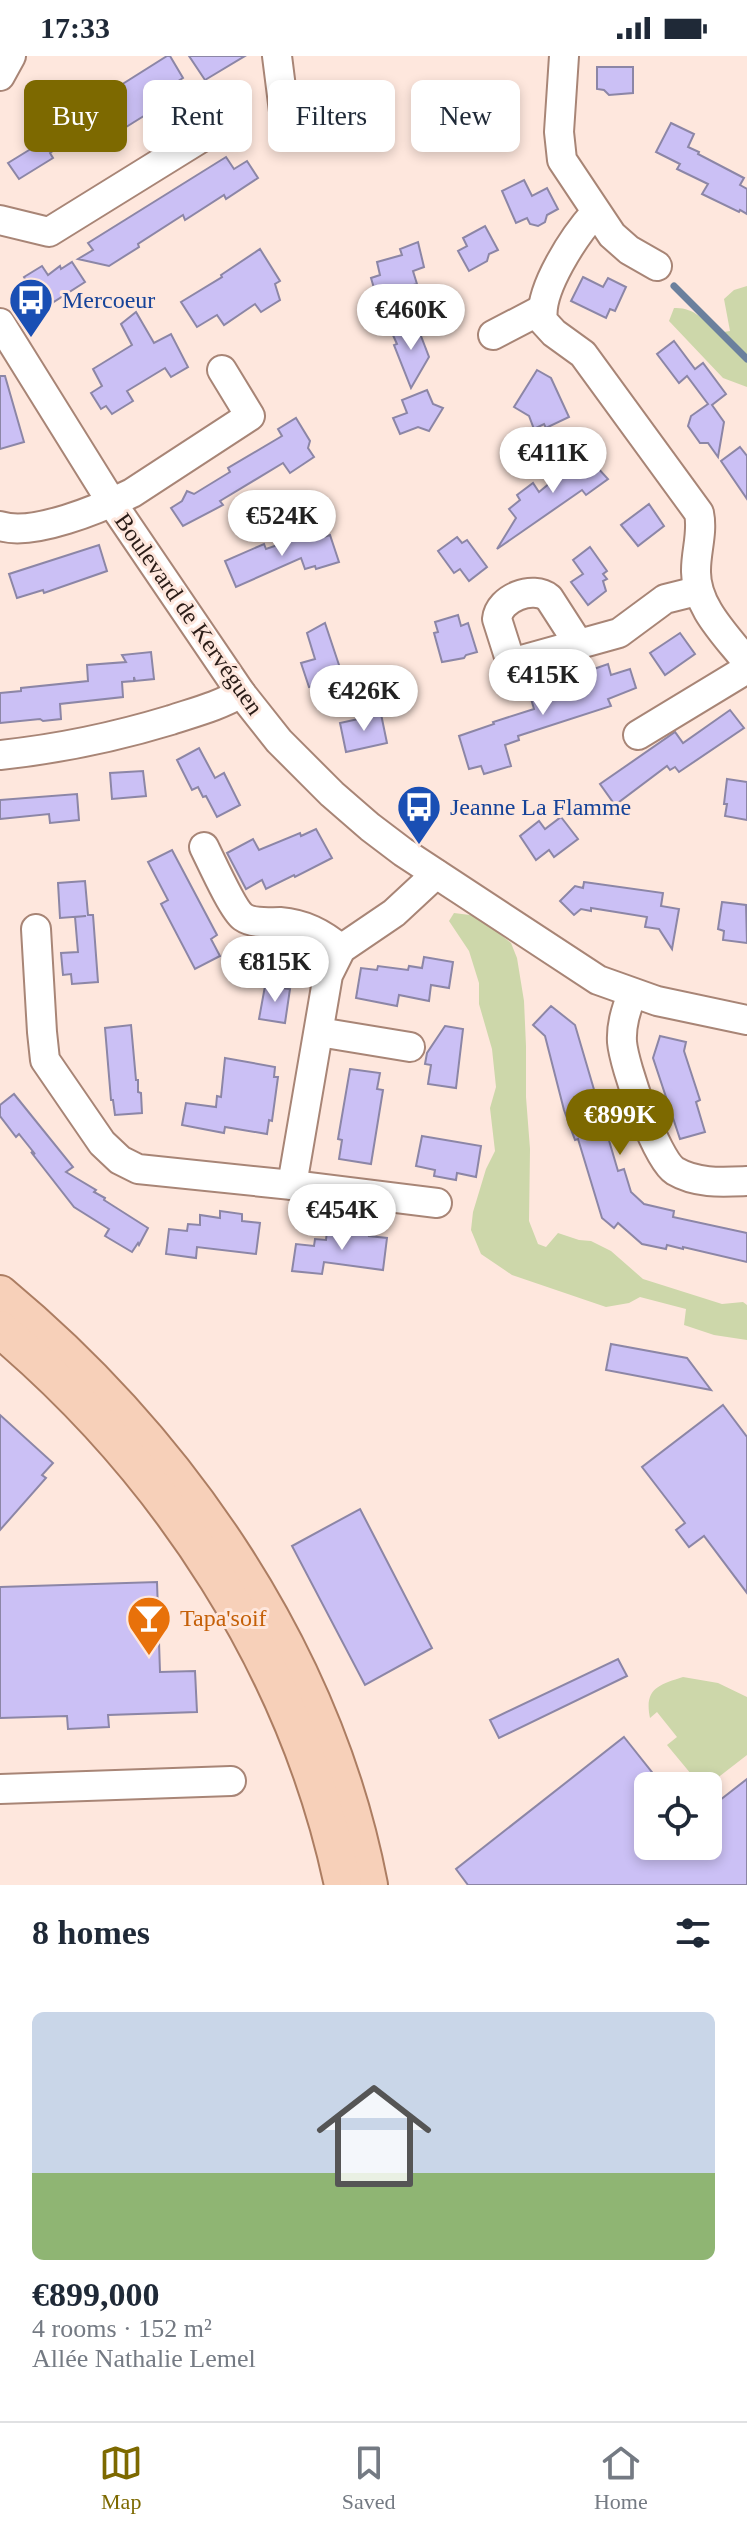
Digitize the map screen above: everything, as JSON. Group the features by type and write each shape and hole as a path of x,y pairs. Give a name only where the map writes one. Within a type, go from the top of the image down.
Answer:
{"main road":[{"path":"0,1294 48,1334 119,1406 232,1552 282,1641 319,1724 352,1814 369,1885"},
{"path":"0,1329 55,1377 105,1429 159,1493 219,1583 259,1651 295,1731 322,1801 343,1885"}],"street":[{"path":"0,76 11,56"},
{"path":"277,56 280,80"},
{"path":"564,56 560,155 612,235 629,250 657,266"},
{"path":"0,220 49,232 178,152"},
{"path":"595,213 583,226 551,284 541,310 543,321 583,354 699,513 695,568 697,591 747,662"},
{"path":"493,335 541,310"},
{"name":"Boulevard de Kervéguen","path":"0,323 112,503 241,693 285,747 332,794 378,834 586,974 632,994 747,1020"},
{"path":"112,503 250,416 222,370"},
{"name":"Boulevard de Kervéguen","path":"0,526 27,529 112,503"},
{"path":"578,643 619,633 665,599 697,591"},
{"path":"638,735 747,669"},
{"path":"0,755 71,745 137,730 212,707 241,693"},
{"path":"204,847 241,916 253,921 309,928 341,949"},
{"path":"292,1185 328,975 341,949 394,913 436,874"},
{"path":"36,929 45,1060 102,1143 120,1160 138,1169 437,1203"},
{"path":"632,994 624,1016 622,1044 657,1149 674,1170 685,1175 719,1183 747,1181"},
{"path":"319,1032 410,1047"},
{"path":"0,1789 231,1781"}],"green space":[{"path":"747,286 747,387 723,378 669,321 674,308 681,308 698,315 717,333 730,331 724,299 734,290"},
{"path":"454,913 478,916 511,943 517,958 524,1001 530,1149 529,1221 538,1244 546,1247 558,1233 591,1241 611,1251 643,1279 722,1304 743,1302 747,1305 747,1340 714,1335 684,1325 686,1309 640,1297 629,1303 606,1307 512,1275 481,1254 471,1230 486,1169 495,1151 490,1108 496,1087 492,1049 479,1004 479,983 469,951 449,921"},
{"path":"683,1677 718,1683 747,1697 747,1755 722,1774 689,1772 667,1745 677,1737 657,1712 650,1718 651,1694 666,1683"}],"building":[{"path":"167,56 170,56 183,78 143,80 143,116 127,126 127,81"},
{"path":"189,56 245,56 205,80"},
{"path":"597,67 633,67 633,93 609,95 597,89"},
{"path":"671,123 694,134 688,147 744,178 740,185 747,189 747,214 702,194 708,184 677,169 680,164 656,152"},
{"path":"26,152 51,152 53,158 19,179 8,163"},
{"path":"226,157 234,169 247,161 258,178 185,220 183,215 109,266 78,259 93,250 88,243"},
{"path":"524,180 532,196 547,188 558,209 547,215 545,222 538,226 530,224 527,218 516,223 502,191"},
{"path":"485,226 498,250 489,254 487,261 469,271 458,251 467,246 463,238"},
{"path":"418,242 424,267 413,271 417,284 376,295 371,278 380,275 377,262 402,255 400,249"},
{"path":"260,249 280,281 275,284 280,300 261,312 255,304 224,325 217,315 197,327 181,302"},
{"path":"72,262 85,282 52,303 47,294 38,300 24,277 42,266 48,275"},
{"path":"583,277 603,287 608,278 626,287 615,311 610,309 606,318 571,301"},
{"path":"136,312 154,343 171,334 188,367 171,377 165,368 127,391 133,401 112,414 106,406 101,409 91,393 102,386 93,369 132,345 121,324"},
{"path":"416,323 429,357 411,388 392,333"},
{"path":"674,341 695,369 703,363 726,394 712,405 724,422 718,457 708,443 700,443 688,426 691,416 708,404 687,376 679,383 657,354"},
{"path":"537,370 551,378 569,417 546,428 544,424 534,429 529,416 514,407"},
{"path":"0,376 5,376 24,442 0,449"},
{"path":"427,390 433,404 443,408 429,431 418,427 400,434 393,418 407,413 402,400"},
{"path":"296,418 310,441 308,448 314,457 290,473 283,463 220,501 223,505 183,526 171,508 182,501 187,491 194,494 230,472 228,468 282,436 278,429"},
{"path":"740,447 747,456 747,499 721,461"},
{"path":"585,454 608,479 586,495 582,490 497,549 516,518 509,509 520,500 517,495 533,483 539,492"},
{"path":"649,504 664,526 638,546 621,525"},
{"path":"315,532 317,539 330,535 339,562 305,569 301,558 236,587 225,561 264,544 266,549"},
{"path":"457,537 462,543 467,540 487,567 469,581 460,569 454,573 438,551"},
{"path":"99,545 107,571 44,593 43,590 17,598 9,574"},
{"path":"590,547 607,571 603,574 607,579 603,581 606,591 588,605 571,582 583,574 573,560"},
{"path":"458,615 461,626 468,623 477,652 442,662 434,633 438,632 435,622"},
{"path":"325,623 343,677 309,687 301,663 315,659 307,633"},
{"path":"680,633 695,654 665,675 650,653"},
{"path":"151,652 154,679 135,681 134,677 134,681 122,682 123,697 60,704 61,719 0,723 0,693 88,681 87,665 126,662 122,655"},
{"path":"608,664 611,675 630,669 636,688 608,699 611,706 518,736 519,740 505,745 511,766 484,774 481,766 469,769 459,736 534,709 529,692 549,686 552,694 591,682 594,680 591,670"},
{"path":"730,710 744,728 679,772 675,767 670,770 667,766 615,805 600,784 675,732 683,743"},
{"path":"381,714 387,743 346,752 340,723"},
{"path":"199,748 215,778 224,773 240,805 217,817 198,787 192,790 177,760"},
{"path":"143,771 146,796 112,799 110,773"},
{"path":"727,779 747,782 747,820 725,816"},
{"path":"77,794 79,820 50,823 49,814 0,819 0,800"},
{"path":"561,817 578,839 554,857 549,850 536,860 520,836 539,821 545,829"},
{"path":"316,829 332,858 266,889 262,880 246,889 227,853 253,839 259,850"},
{"path":"172,850 217,935 211,939 220,956 195,969 161,904 168,900 148,862"},
{"path":"85,881 88,915 93,915 98,982 72,984 71,974 63,975 61,953 78,952 75,917 86,916 60,918 58,883"},
{"path":"584,882 663,893 661,906 679,909 672,949 659,929 645,927 647,917 591,908 591,911 581,909 574,915 560,901 575,886 583,888"},
{"path":"722,902 746,905 747,943 723,940 724,931 718,929"},
{"path":"424,957 453,962 449,988 431,985 429,1001 399,995 397,1006 356,998 361,968 422,968"},
{"path":"265,986 290,989 285,1023 259,1019"},
{"path":"551,1006 575,1025 618,1171 624,1169 631,1192 644,1204 674,1211 673,1217 747,1233 747,1262 683,1247 667,1245 666,1249 642,1244 618,1223 614,1228 602,1218 578,1139 575,1140 564,1110 545,1036 533,1025"},
{"path":"131,1025 142,1113 115,1115 105,1028"},
{"path":"445,1026 463,1029 456,1088 428,1084 431,1065 425,1064 427,1053"},
{"path":"660,1036 686,1042 684,1051 700,1100 696,1102 705,1132 680,1139 653,1058"},
{"path":"225,1058 275,1067 274,1077 278,1077 272,1121 269,1120 267,1134 225,1127 224,1133 182,1125 186,1103 216,1107 217,1096 221,1097"},
{"path":"350,1069 380,1073 377,1089 383,1090 371,1164 339,1159 342,1140 338,1139"},
{"path":"14,1094 73,1167 66,1172 148,1228 132,1252 105,1236 109,1229 74,1207 19,1134 16,1137 0,1116 0,1105"},
{"path":"422,1136 481,1146 476,1177 457,1173 456,1180 434,1176 435,1170 416,1166"},
{"path":"220,1211 242,1214 242,1221 260,1223 256,1254 197,1247 196,1258 166,1254 169,1229 187,1231 188,1224 200,1225 200,1215 220,1218"},
{"path":"347,1227 370,1230 369,1236 387,1238 383,1270 324,1262 322,1274 292,1271 296,1244 314,1246 315,1239 326,1240 327,1231 346,1233"},
{"path":"611,1344 687,1358 711,1390 606,1370"},
{"path":"723,1405 747,1437 747,1593 704,1536 689,1547 676,1530 685,1523 642,1467"},
{"path":"0,1415 53,1463 42,1475 46,1478 0,1530"},
{"path":"360,1509 432,1648 365,1685 292,1546"},
{"path":"157,1582 160,1672 195,1671 197,1712 108,1715 109,1727 68,1729 67,1716 0,1718 0,1587"},
{"path":"618,1659 627,1676 499,1738 490,1720"},
{"path":"624,1737 652,1772 634,1772 634,1860 722,1860 722,1799 747,1779 747,1885 468,1885 456,1869"}],"waterway":[{"path":"674,286 747,359"}],"place":[{"name":"Mercoeur","path":"31,339"},
{"name":"Jeanne La Flamme","path":"419,846"},
{"name":"Tapa'soif","path":"149,1657"}]}
